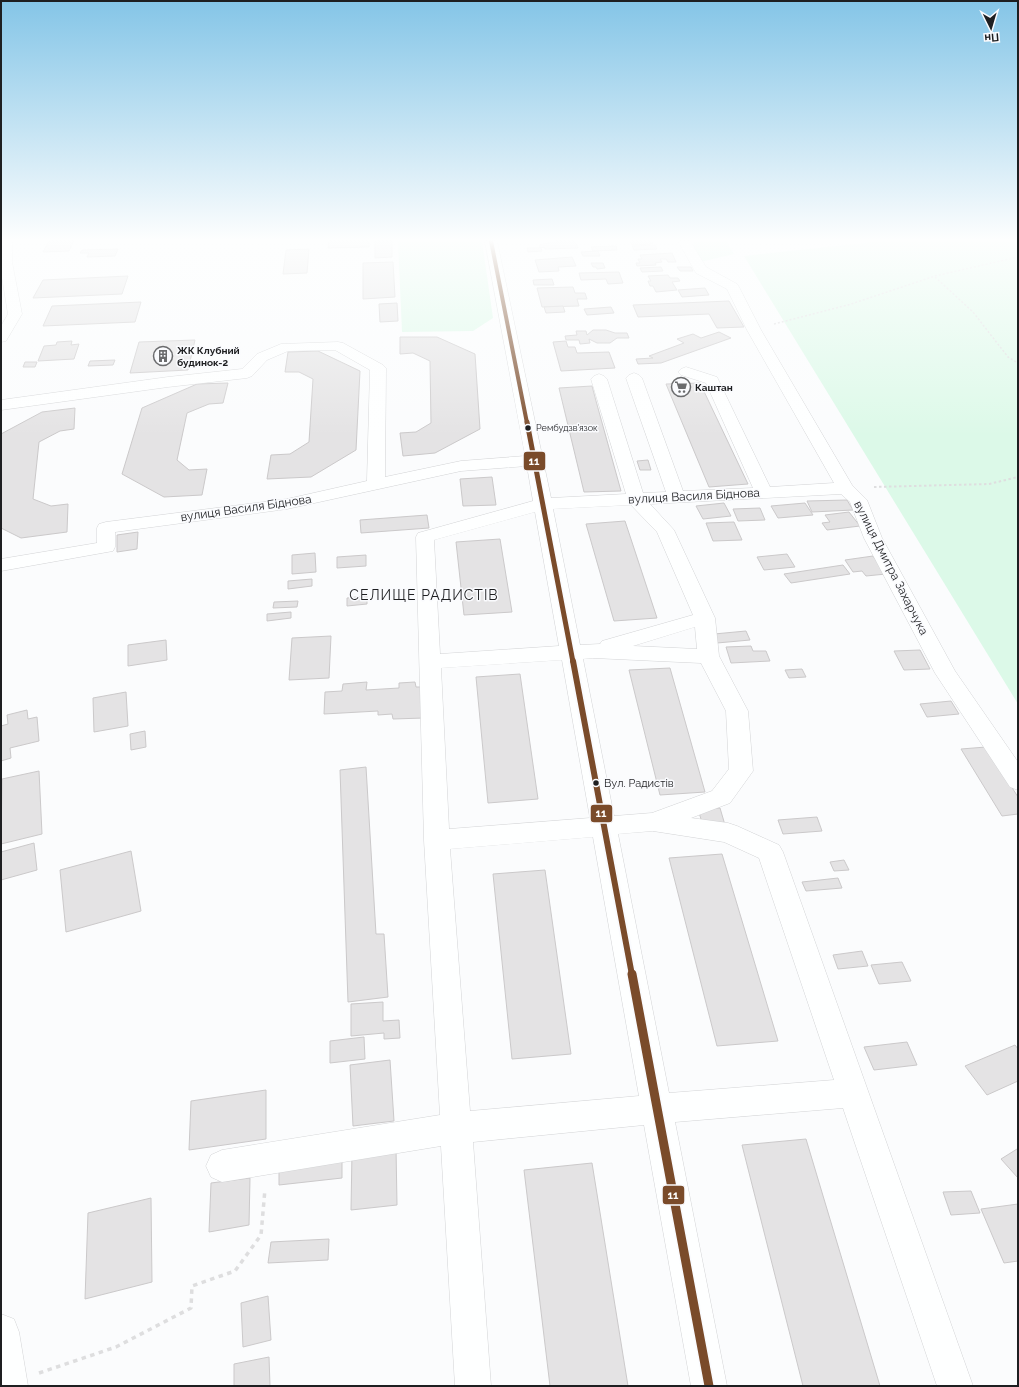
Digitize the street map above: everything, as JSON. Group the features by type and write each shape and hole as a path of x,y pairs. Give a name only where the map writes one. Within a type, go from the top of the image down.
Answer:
{"street":[{"path":"3,333 15,314 14,306"},
{"path":"504,306 543,504 582,652 604,826 709,1386"},
{"name":"вулиця Дмитра Захарчука","path":"742,306 845,488 858,500 873,538 946,674 1018,780"},
{"path":"1,405 168,382 247,373 262,357 286,347 338,346 378,368 376,485"},
{"path":"686,372 712,380 764,492"},
{"path":"634,378 676,496"},
{"path":"599,379 636,498 665,530 705,618 708,656 737,711 741,771 721,796 654,822"},
{"name":"вулиця Василя Біднова","path":"1,565 106,547 106,528 287,504 461,466 534,460"},
{"name":"вулиця Василя Біднова","path":"430,662 425,538 543,504 845,488"},
{"path":"582,652 705,618"},
{"path":"472,1386 437,840 430,662 582,652 708,656"},
{"path":"437,840 654,822 728,833 770,852 955,1386"},
{"path":"222,1166 456,1128 656,1108 854,1093"},
{"path":"1,1332 10,1385"}],"path":[{"path":"754,330 845,306"},
{"path":"966,306 1008,357 1018,363"},
{"path":"845,488 989,484 1018,478"},
{"path":"10,1385 116,1347 191,1308 192,1286 235,1271 261,1235 268,1158"}],"green space":[{"path":"401,306 491,306 493,318 473,331 402,332"},
{"path":"774,306 1018,306 1018,704"}],"building":[{"path":"52,306 140,306 135,322 43,326"},
{"path":"379,306 397,306 398,321 380,322"},
{"path":"542,306 579,306 542,307"},
{"path":"563,306 565,312 546,313 544,307"},
{"path":"633,306 732,306 744,327 717,328 709,314 638,317"},
{"path":"611,307 614,313 587,315 584,309"},
{"path":"593,330 627,333 629,338 617,338 610,343 597,343 589,339 590,343 580,344 579,340 566,340 565,336 577,335 576,331 586,331 587,335"},
{"path":"719,332 731,338 661,363 638,364 636,359 653,358 649,356 684,343 677,339 693,334 701,338"},
{"path":"400,337 437,337 475,354 480,429 435,453 403,456 400,433 416,432 431,423 430,361 413,353 400,354"},
{"name":"ЖК Клубний будинок-2","path":"195,340 188,370 130,373 139,342"},
{"path":"72,341 71,345 79,344 74,359 38,361 44,346 56,345 57,342"},
{"path":"566,341 568,347 575,347 577,353 609,352 615,368 561,371 553,342"},
{"path":"318,351 360,371 356,450 311,477 267,479 271,455 290,454 309,442 313,379 299,372 285,372 288,352"},
{"path":"115,360 113,365 88,366 90,361"},
{"path":"25,362 37,362 35,367 23,367"},
{"path":"228,383 223,403 209,404 187,413 177,460 189,470 207,469 202,495 164,497 122,474 142,408 197,384"},
{"path":"700,383 748,484 709,487 666,384"},
{"path":"592,386 621,491 584,492 559,388"},
{"path":"75,408 74,429 60,431 39,442 33,499 51,506 68,504 67,532 21,538 1,528 1,434 42,412"},
{"path":"648,460 651,470 640,470 637,461"},
{"path":"492,477 496,505 463,506 460,479"},
{"path":"847,500 853,510 812,512 807,501"},
{"path":"724,503 731,516 703,519 696,506"},
{"path":"805,503 813,515 778,518 771,506"},
{"path":"760,508 765,520 738,521 733,509"},
{"path":"849,512 860,526 827,530 822,523 830,522 825,515"},
{"path":"427,515 429,528 361,533 360,520"},
{"path":"625,521 657,618 614,621 586,524"},
{"path":"734,522 742,540 713,541 706,523"},
{"path":"138,532 137,549 117,552 117,535"},
{"path":"500,539 512,612 464,615 456,542"},
{"path":"315,553 316,572 292,574 292,555"},
{"path":"787,554 795,567 764,570 757,557"},
{"path":"366,555 366,566 337,568 337,557"},
{"path":"873,556 886,574 866,576 862,571 853,572 845,560"},
{"path":"843,565 850,574 791,583 784,574"},
{"path":"312,579 312,586 288,589 288,581"},
{"path":"367,596 367,604 347,606 347,598"},
{"path":"298,601 297,607 273,608 274,602"},
{"path":"291,612 291,618 267,621 267,614"},
{"path":"746,631 750,640 717,643 714,634"},
{"path":"331,636 329,678 289,680 292,638"},
{"path":"166,640 167,660 128,666 128,645"},
{"path":"751,646 753,651 766,651 770,661 731,663 726,647"},
{"path":"920,650 930,669 904,670 894,651"},
{"path":"670,668 705,792 660,795 629,670"},
{"path":"802,669 806,677 789,678 785,670"},
{"path":"520,674 538,799 488,803 476,677"},
{"path":"367,682 366,690 399,688 399,683 415,682 416,687 421,687 424,718 393,719 392,714 378,715 378,711 324,714 325,692 342,691 343,684"},
{"path":"126,692 128,726 94,732 93,698"},
{"path":"951,701 959,714 927,717 920,704"},
{"path":"27,710 28,719 37,717 39,741 10,748 11,758 1,761 1,726 8,724 7,715"},
{"path":"145,731 146,747 131,750 130,734"},
{"path":"986,747 1018,797 1018,814 1002,816 961,749"},
{"path":"366,767 376,934 384,934 388,997 348,1002 340,770"},
{"path":"39,771 42,834 1,844 2,779"},
{"path":"720,808 725,825 703,826 698,809"},
{"path":"817,817 822,831 783,834 778,820"},
{"path":"34,843 37,870 1,880 1,852"},
{"path":"131,851 141,911 66,932 60,870"},
{"path":"722,854 778,1041 717,1046 669,858"},
{"path":"844,860 849,870 834,871 830,862"},
{"path":"545,870 571,1054 512,1059 493,874"},
{"path":"838,878 842,888 806,891 802,882"},
{"path":"862,951 868,966 838,969 833,955"},
{"path":"902,962 911,981 879,984 871,965"},
{"path":"383,1002 383,1021 399,1020 400,1038 384,1039 384,1033 351,1036 351,1004"},
{"path":"364,1037 365,1059 330,1063 330,1041"},
{"path":"907,1042 917,1065 874,1070 864,1047"},
{"path":"1015,1045 1018,1049 1018,1081 987,1095 965,1066"},
{"path":"390,1060 394,1121 353,1126 350,1065"},
{"path":"266,1090 266,1139 189,1150 191,1101"},
{"path":"806,1139 880,1386 803,1386 742,1145"},
{"path":"396,1148 397,1205 351,1210 352,1152"},
{"path":"1017,1149 1018,1150 1018,1178 1001,1159"},
{"path":"342,1160 342,1178 279,1185 279,1168"},
{"path":"592,1163 628,1386 550,1386 524,1170"},
{"path":"250,1178 249,1225 209,1232 211,1183"},
{"path":"971,1191 980,1213 951,1215 943,1192"},
{"path":"151,1198 152,1282 85,1299 88,1213"},
{"path":"1018,1204 1018,1261 1004,1263 981,1209"},
{"path":"329,1239 328,1260 268,1263 271,1242"},
{"path":"268,1296 271,1340 243,1347 241,1303"},
{"path":"269,1357 270,1386 234,1386 234,1364"}],"transit line":[{"name":"11","path":"504,306 543,504 709,1386"}],"place":[{"name":"ЖК Клубний будинок-2","path":"163,356"},
{"name":"Каштан","path":"681,387"},
{"name":"Рембудзв'язок","path":"528,428"},
{"name":"Вул. Радистів","path":"596,783"}],"district":[{"name":"СЕЛИЩЕ РАДИСТІВ","path":"424,595"}]}
